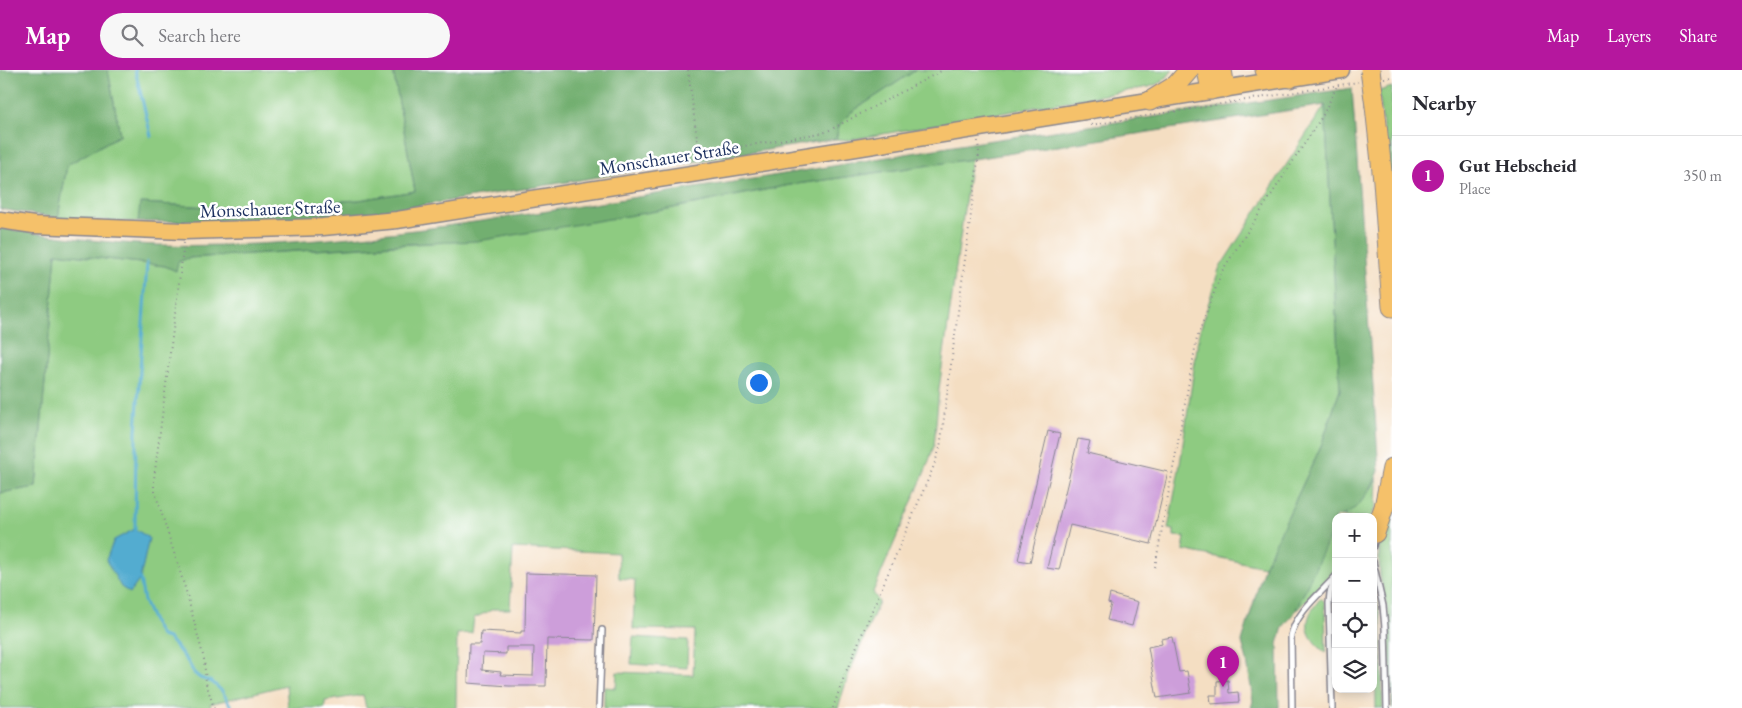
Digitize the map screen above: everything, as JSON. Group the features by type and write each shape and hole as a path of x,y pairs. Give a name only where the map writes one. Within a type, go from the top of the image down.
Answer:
{"highway":[{"path":"1150,100 1176,85 1189,70"},
{"path":"1207,70 1219,83"},
{"path":"1265,70 1290,78"},
{"path":"1373,76 1392,307"},
{"path":"1377,529 1384,507 1392,468"}],"main road":[{"name":"Monschauer Straße","path":"0,220 34,225 184,232 323,227 397,220 1150,100 1219,83 1290,78 1339,78"}],"lane":[{"path":"1377,580 1383,606 1385,628 1387,708"},
{"path":"1292,708 1292,630 1299,616 1332,581"},
{"path":"1332,588 1329,603 1332,708"},
{"path":"599,708 602,630"}],"path":[{"path":"688,70 697,139 703,149 710,152 826,132 942,70"},
{"path":"1083,126 1149,117 1339,78 1392,76"},
{"path":"1155,567 1197,338 1222,271 1323,115 1339,78"},
{"path":"833,708 845,674 934,468 940,448 979,153 978,140"},
{"path":"184,232 154,479 156,497 198,632 204,659 206,683 214,708"}],"green space":[{"path":"0,70 108,70 120,135 67,165 58,218 0,209"},
{"path":"108,70 393,70 415,191 359,200 227,208 141,203 138,222 58,218 67,165 120,135"},
{"path":"393,70 916,70 850,113 839,126 836,139 417,206 324,219 138,222 140,203 227,208 359,200 415,191"},
{"path":"916,70 1173,70 1162,82 1149,87 849,140 836,139 839,126 850,113"},
{"path":"1392,87 1392,210 1379,91"},
{"path":"1352,88 1379,471 1368,493 1356,507 1348,513 1332,513 1332,532 1295,612 1283,627 1278,644 1279,708 1251,708 1253,701 1242,642 1264,567 1321,446 1340,390 1325,105 790,185 663,210 478,241 188,258 178,262 176,271 165,266 56,253 36,487 0,493 0,228 78,239 157,245 292,242 359,236 494,219 972,143"},
{"path":"1325,105 1340,390 1321,446 1264,567 1183,550 1185,537 1174,536 1174,530 1168,529 1180,464 1199,334 1219,269"},
{"path":"971,159 939,389 934,446 873,592 879,602 848,676 838,708 604,708 604,687 616,688 617,672 693,675 695,630 633,629 635,580 619,578 618,553 513,548 510,609 494,609 474,618 472,633 457,634 456,708 366,708 363,695 325,701 325,708 288,708 286,685 210,704 211,708 0,708 0,493 36,487 56,253 165,266 176,271 178,262 188,258 429,243 663,210 790,185"},
{"path":"1377,477 1376,507 1373,513 1348,513 1367,494"},
{"path":"1392,513 1392,708 1388,614 1380,577 1379,539"},
{"path":"1332,529 1332,573 1295,612"},
{"path":"1321,598 1325,602 1326,653 1313,640 1308,627 1311,613"},
{"path":"1377,602 1381,624 1383,708 1376,708"},
{"path":"633,637 688,640 687,668 631,664"}],"water":[{"path":"135,529 149,538 140,579 130,593 121,587 106,560 114,540"}],"building":[{"path":"1048,431 1060,434 1030,562 1018,560"},
{"path":"1078,439 1090,441 1087,453 1168,472 1151,544 1070,525 1059,570 1047,568"},
{"path":"526,573 596,575 594,640 547,639 546,686 468,683 469,644 480,644 481,631 521,633 521,631 525,631","holes":["506,647 534,647 533,676 500,675 501,672 482,670 483,653 506,654"]},
{"path":"1110,594 1138,602 1132,626 1107,620 1111,604 1108,603"},
{"path":"1172,637 1179,672 1187,671 1191,693 1157,698 1148,647 1162,644 1161,639"},
{"path":"1228,680 1229,693 1238,692 1239,702 1211,704 1210,695 1217,695 1217,681"}],"waterway":[{"path":"135,70 151,136"},
{"path":"135,529 136,432 147,262"},
{"path":"140,579 144,601 161,636 168,638 178,649 194,673 200,678 212,682 222,691 232,708"}],"place":[{"name":"Gut Hebscheid","path":"1223,687"}]}
